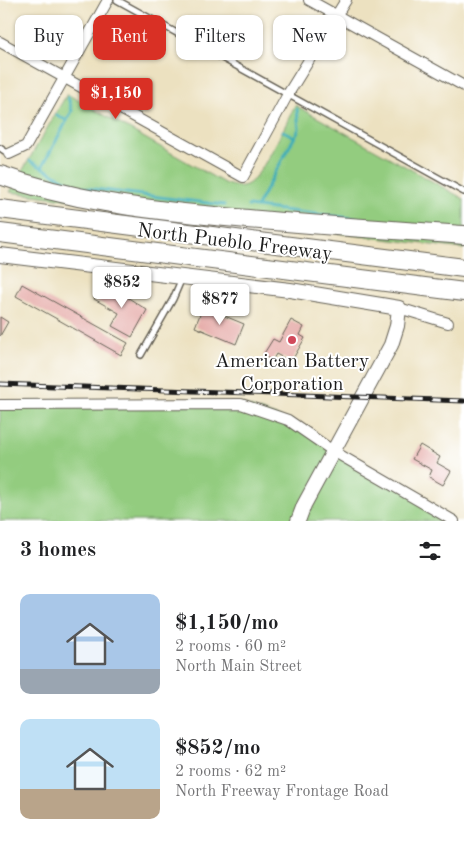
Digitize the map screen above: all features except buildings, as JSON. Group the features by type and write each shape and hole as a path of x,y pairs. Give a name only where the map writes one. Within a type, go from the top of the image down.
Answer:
{"highway":[{"path":"0,174 60,194 128,206 250,220 464,235"},
{"name":"North Pueblo Freeway","path":"0,209 464,268"},
{"name":"North Pueblo Freeway","path":"0,233 464,292"}],"street":[{"path":"4,151 26,146 108,0"},
{"path":"309,0 335,15"},
{"path":"338,15 346,0"},
{"path":"346,21 464,86"},
{"path":"0,42 243,177 288,94 309,60"},
{"path":"0,255 290,290 399,308 448,323"},
{"path":"298,521 333,450 391,345 397,326 399,308"},
{"path":"0,405 241,404 288,420 333,450 454,521"}],"lane":[{"path":"117,0 464,192"},
{"path":"141,355 173,299 182,277"}],"green space":[{"path":"67,94 226,184 237,186 248,184 260,171 274,148 295,105 464,199 464,249 10,192"},
{"path":"241,404 288,420 454,521 0,521 0,405"}],"waterway":[{"path":"42,167 72,111 68,97"},
{"path":"257,206 299,129 297,109"},
{"path":"57,115 67,121"},
{"path":"283,131 295,137"},
{"path":"30,161 78,187 224,205"},
{"path":"248,206 367,220"}],"railway":[{"path":"0,384 464,401"}],"place":[{"name":"American Battery Corporation","path":"292,340"}]}
